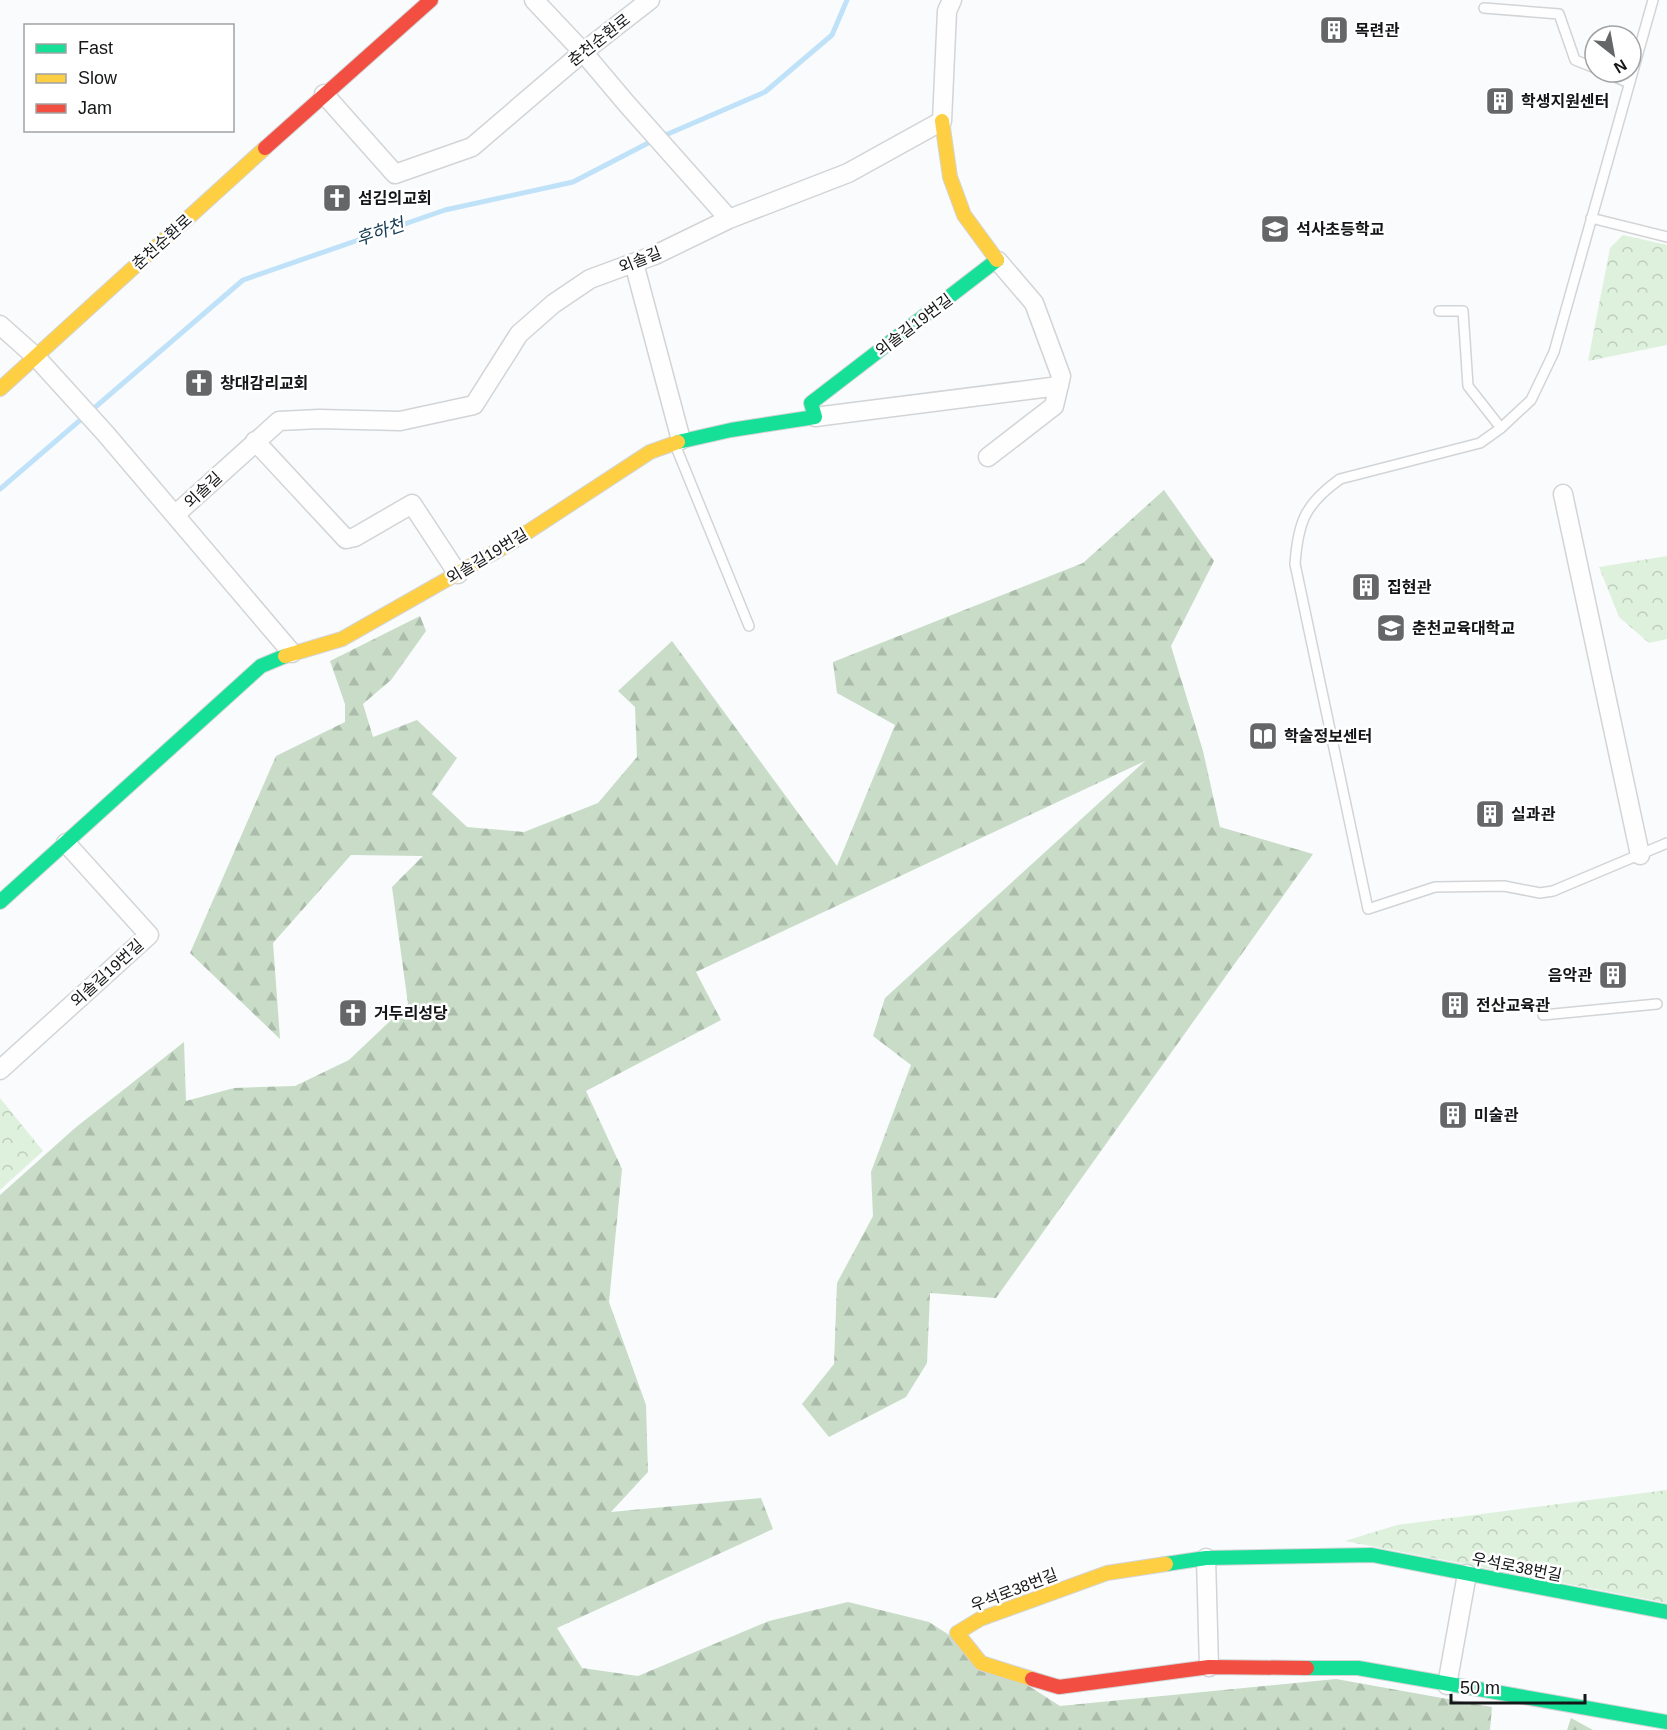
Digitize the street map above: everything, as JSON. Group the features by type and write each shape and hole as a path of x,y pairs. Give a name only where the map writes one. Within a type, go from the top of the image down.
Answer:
{"street":[{"name":"춘천순환로","path":"0,389 324,94 431,0"},
{"path":"534,0 583,52 729,219"},
{"name":"춘천순환로","path":"324,94 395,174 472,147 583,52 650,0"},
{"path":"952,0 947,11 942,121 950,177 964,215 998,261 1034,303 1061,376 1054,406 988,457"},
{"name":"외솔길","path":"176,514 279,421 319,419 399,421 474,405 519,334 553,304 590,279 655,255 729,219 848,173 942,121"},
{"name":"외솔길19번길","path":"0,903 261,666 342,639 511,543 650,452 677,441 718,432 815,417 811,403 998,261"},
{"path":"634,263 677,441"},
{"path":"0,325 36,357 105,432 292,654"},
{"path":"815,417 1059,386"},
{"path":"255,441 345,539 355,537 412,504 458,574"},
{"path":"1563,494 1640,855"},
{"name":"외솔길19번길","path":"0,1070 149,935 66,843"},
{"name":"우석로38번길","path":"1667,1612 1372,1555 1206,1558 1107,1573 980,1619 957,1634 981,1663 1059,1687 1209,1667 1358,1668 1667,1722"},
{"path":"1206,1558 1209,1667"},
{"path":"1447,1685 1467,1574"}],"lane":[{"path":"1643,35 1653,0"},
{"path":"1484,8 1559,14 1575,60 1583,63"},
{"path":"1629,84 1554,352 1531,400 1501,428 1480,443 1340,479 1321,492 1304,515 1297,536 1295,564 1368,909 1436,887 1504,886 1540,893 1554,891 1667,843"},
{"path":"1591,218 1667,237"},
{"path":"1439,311 1463,311 1468,386 1501,428"},
{"path":"677,441 748,626"},
{"path":"1544,1015 1657,1004"}],"green space":[{"path":"1623,235 1667,245 1667,345 1588,361 1610,248"},
{"path":"1164,490 1214,561 1171,646 1203,751 1220,827 1313,854 996,1298 930,1293 927,1363 906,1397 829,1437 802,1404 834,1364 837,1283 873,1216 871,1172 911,1065 873,1036 885,998 1145,761 696,972 721,1020 586,1091 622,1169 609,1302 646,1405 648,1472 611,1512 761,1498 773,1529 557,1628 582,1668 638,1676 769,1621 848,1602 929,1622 1060,1706 1336,1679 1492,1707 1490,1730 0,1730 0,1195 75,1128 184,1042 186,1101 234,1088 295,1086 349,1060 408,1004 392,887 423,856 351,855 273,943 280,1039 190,953 276,756 345,722 345,704 330,661 420,616 426,631 391,680 363,704 373,737 417,720 457,758 432,794 467,827 524,832 598,803 637,757 635,707 618,691 672,641 837,866 895,725 837,693 833,662 1083,563"},
{"path":"1667,556 1667,639 1649,643 1619,617 1599,567"},
{"path":"0,1098 43,1151 0,1190"},
{"path":"1667,1490 1667,1603 1345,1541 1397,1525"},
{"path":"1571,1718 1593,1730 1567,1730"}],"waterway":[{"name":"후하천","path":"0,489 243,280 445,210 573,182 654,140 765,92 832,35 847,0"}],"traffic: fast":[{"path":"678,442 731,430 815,417 811,403 997,260"},
{"path":"0,902 261,666 285,656"},
{"path":"1166,1564 1206,1558 1372,1555 1667,1612"},
{"path":"1307,1668 1358,1668 1667,1722"}],"traffic: slow":[{"path":"942,121 950,177 964,215 997,260"},
{"path":"0,389 265,148"},
{"path":"285,656 342,639 511,543 650,452 678,442"},
{"path":"1032,1679 981,1663 957,1633 980,1619 1107,1573 1166,1564"}],"traffic: jam":[{"path":"265,148 431,0"},
{"path":"1032,1679 1059,1687 1209,1667 1307,1668"}],"place":[{"name":"목련관","path":"1334,30"},
{"name":"학생지원센터","path":"1500,101"},
{"name":"섬김의교회","path":"337,198"},
{"name":"석사초등학교","path":"1275,229"},
{"name":"창대감리교회","path":"199,383"},
{"name":"집현관","path":"1366,587"},
{"name":"춘천교육대학교","path":"1391,628"},
{"name":"학술정보센터","path":"1263,736"},
{"name":"실과관","path":"1490,814"},
{"name":"음악관","path":"1613,975"},
{"name":"전산교육관","path":"1455,1005"},
{"name":"거두리성당","path":"353,1013"},
{"name":"미술관","path":"1453,1115"}]}
